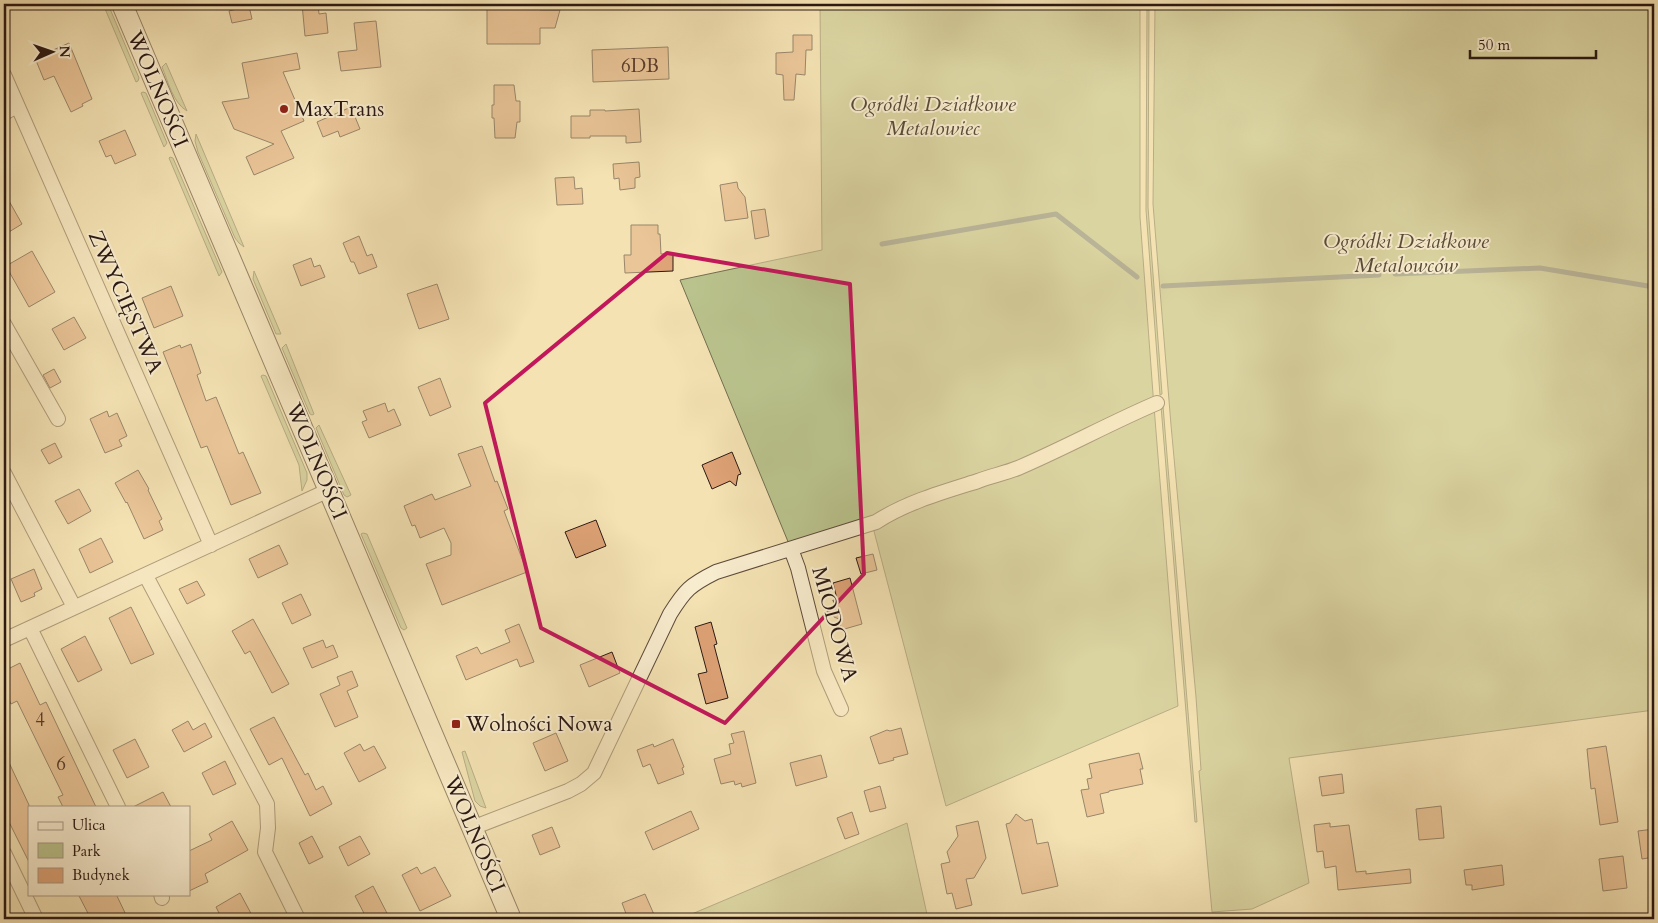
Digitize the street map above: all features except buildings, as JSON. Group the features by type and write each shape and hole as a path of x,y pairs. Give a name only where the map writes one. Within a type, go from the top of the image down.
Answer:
{"main road":[{"name":"WOLNOŚCI","path":"122,4 510,919"}],"street":[{"name":"ZWYCIĘSTWA","path":"4,75 211,544"},
{"path":"4,113 17,106"},
{"path":"4,324 58,419"},
{"path":"472,828 568,791 581,784 594,773 670,614 683,593 700,580 716,572 876,522 891,512 910,504 1017,468 1157,403"},
{"path":"4,473 74,607"},
{"path":"4,640 329,490"},
{"name":"MIODOWA","path":"791,549 798,568 824,672 841,709"},
{"path":"146,576 267,804 268,828 265,852 298,919"},
{"path":"30,628 118,806"},
{"path":"4,853 36,919"}],"highlighted area":[{"path":"667,253 850,284 864,574 725,723 541,628 485,403"}],"green space":[{"path":"103,4 108,4 139,78 136,82"},
{"name":"Ogródki Działkowe Metalowiec","path":"820,4 1140,4 1140,217 1178,706 946,806 870,516 810,539 789,544 680,280 822,250"},
{"path":"1147,4 1149,4 1148,207 1162,394 1160,395 1146,210"},
{"name":"Ogródki Działkowe Metalowców","path":"1155,4 1654,4 1654,710 1289,758 1309,883 1252,909 1212,912 1199,771 1201,770 1196,697 1153,204"},
{"path":"166,63 187,111 178,103 172,91 162,67"},
{"path":"141,93 146,93 167,143 164,147"},
{"path":"196,134 244,247 235,238 198,152 195,141"},
{"path":"169,158 173,158 222,272 219,276"},
{"path":"254,271 281,334 276,334 253,279"},
{"path":"286,344 314,414 312,415 282,348"},
{"path":"261,376 266,376 307,473 307,480 302,491 299,465"},
{"path":"1161,406 1163,406 1197,822 1195,822"},
{"path":"319,425 351,495 347,497 344,495 316,428"},
{"path":"361,534 367,534 407,628 404,630 401,628"},
{"path":"465,751 486,808 480,806 475,801 462,752"},
{"path":"907,823 928,919 680,919"}],"waterway":[{"path":"882,244 1056,214 1137,277"},
{"path":"1395,274 1540,268 1654,287"},
{"path":"1163,286 1379,275"}],"place":[{"name":"MaxTrans","path":"284,109"},
{"name":"Wolności Nowa","path":"456,724"}]}
